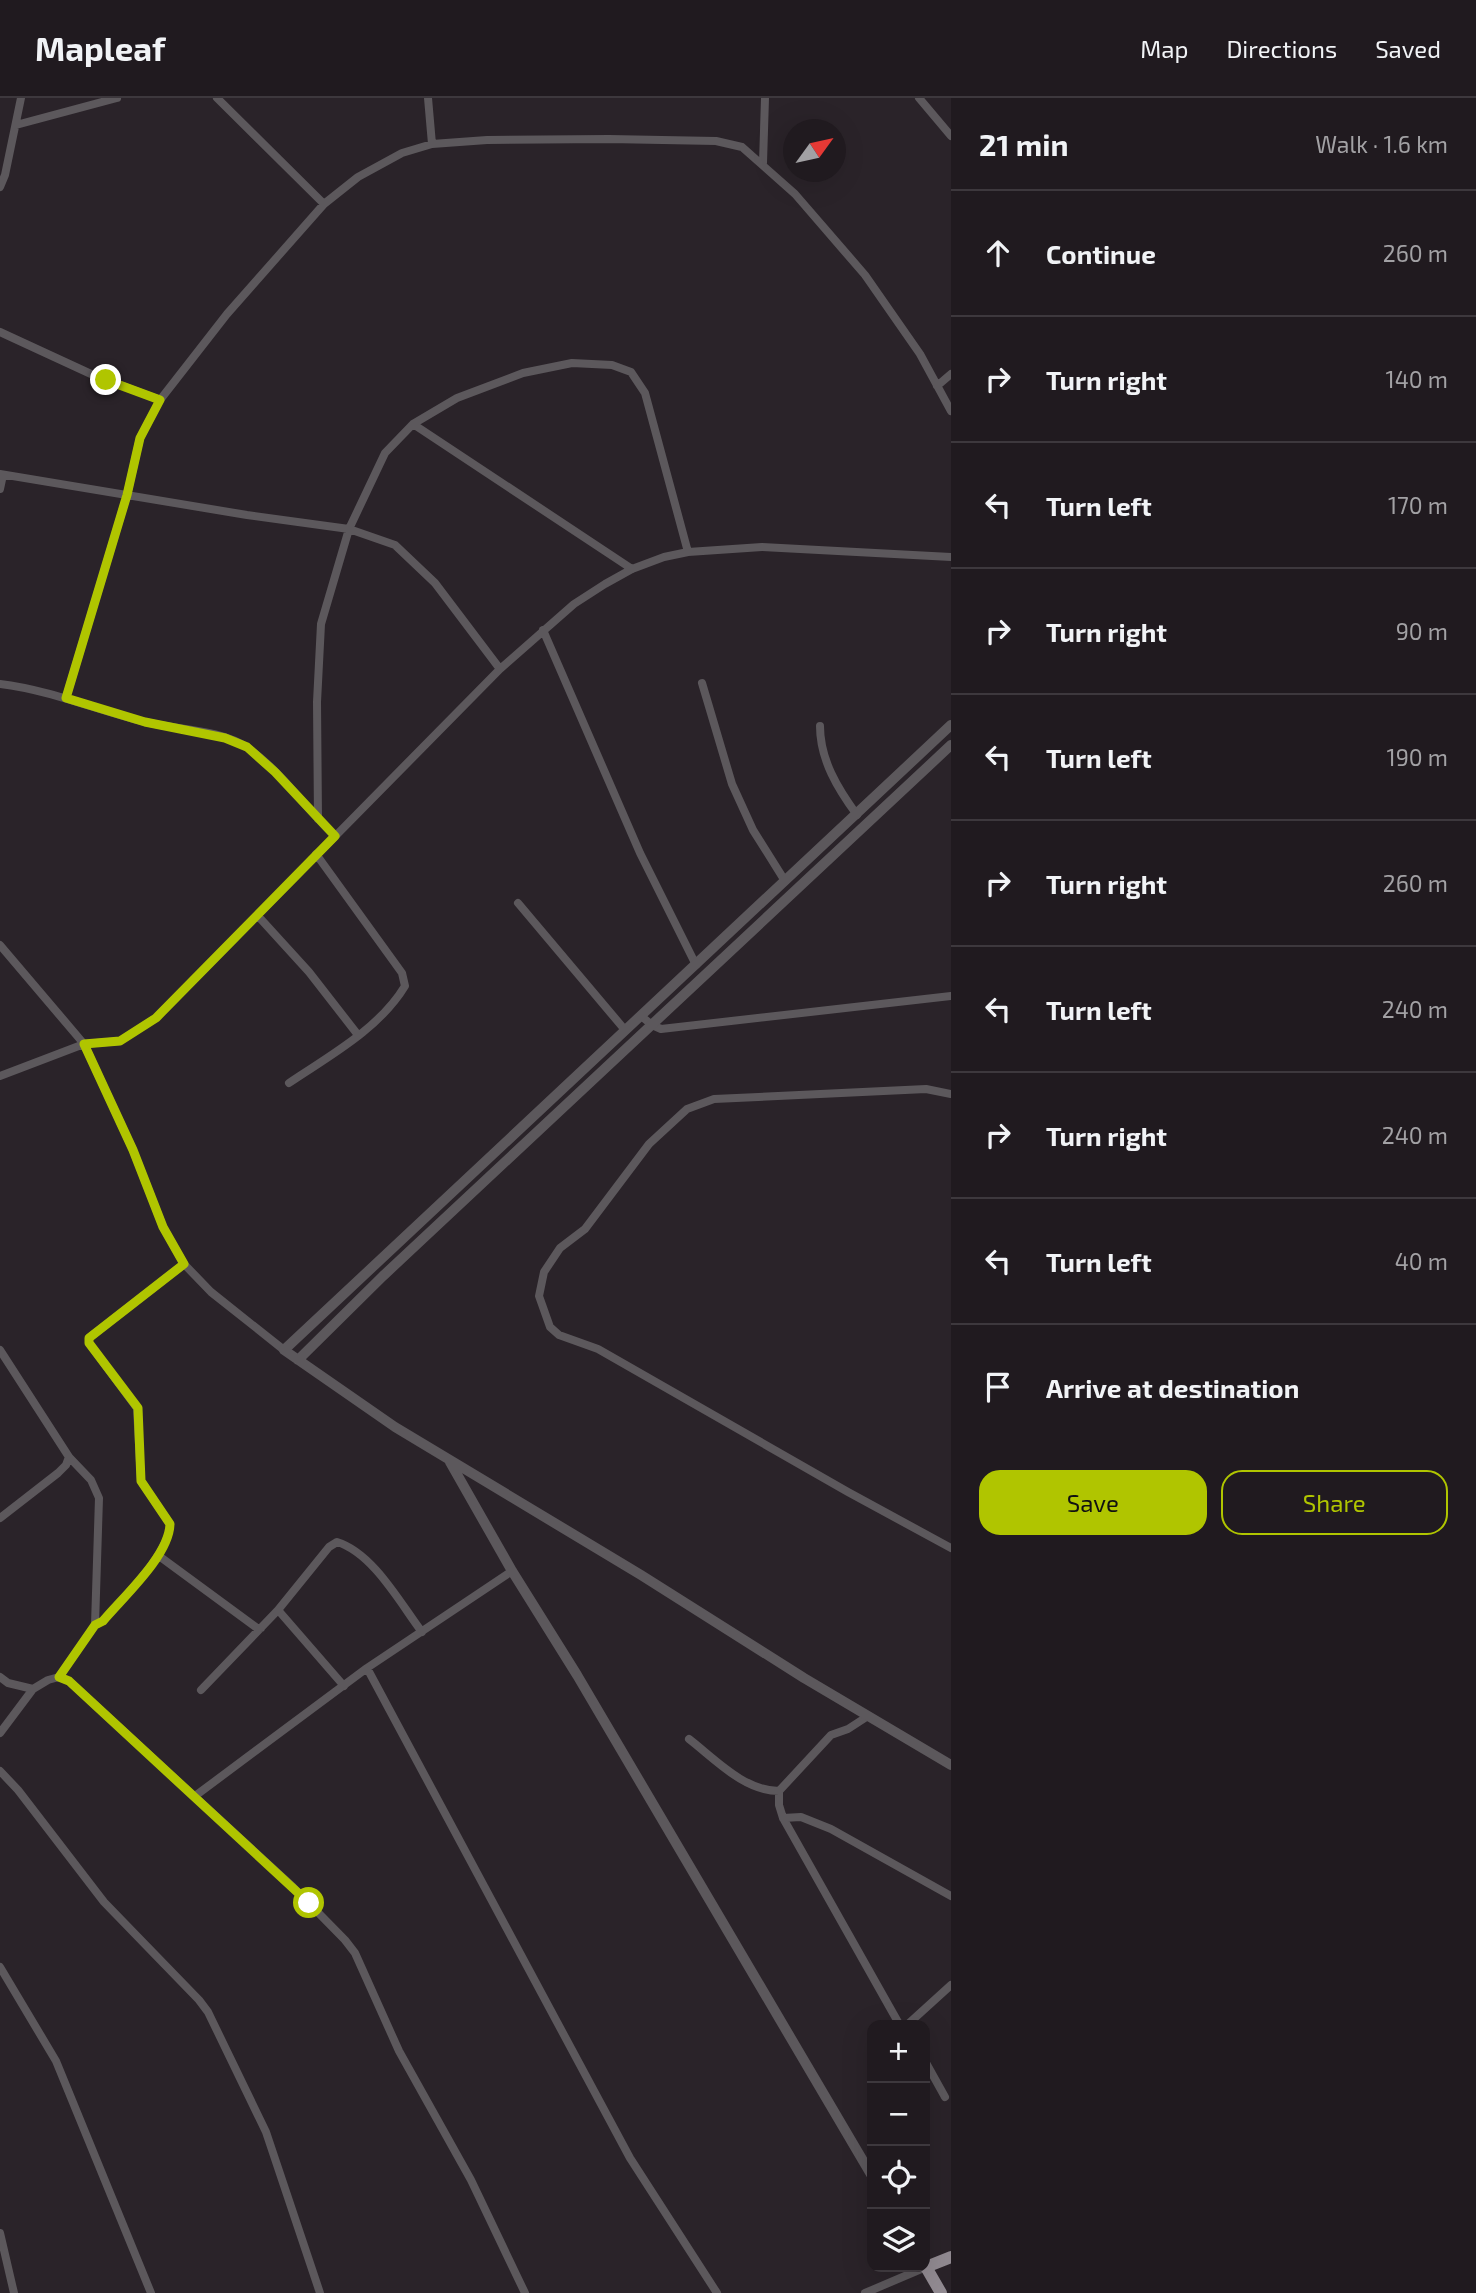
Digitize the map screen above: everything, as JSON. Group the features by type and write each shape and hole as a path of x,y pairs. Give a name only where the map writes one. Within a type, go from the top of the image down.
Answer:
{"main road":[{"path":"930,2265 951,2257"},
{"path":"929,2272 941,2293"}],"street":[{"path":"0,187 5,175 21,98"},
{"path":"16,125 117,98"},
{"path":"217,98 324,204"},
{"path":"428,98 432,144"},
{"path":"763,163 765,98"},
{"path":"919,98 951,136"},
{"path":"66,698 127,495 140,438 160,400 227,314 324,204 358,177 402,153 432,144 555,139 716,141 742,147 795,194 865,275 920,354 951,411"},
{"path":"0,332 91,373 160,400"},
{"path":"318,819 317,702 321,624 348,529 385,453 413,424 457,398 523,373 572,363 612,365 631,372 645,393 688,552"},
{"path":"937,386 951,374"},
{"path":"413,424 632,569"},
{"path":"0,489 2,475 247,516 348,529 395,545 435,583 500,669"},
{"path":"0,1076 84,1044 120,1041 156,1018 500,669 574,604 632,569 664,557 688,552 762,547 951,557"},
{"path":"543,630 640,853 696,965"},
{"path":"702,683 732,784 753,830 785,881"},
{"path":"0,684 66,698 145,722 225,738 247,747 275,772 335,836"},
{"path":"284,1350 951,725"},
{"path":"820,726 827,764 839,791 857,815"},
{"path":"298,1360 383,1276 951,746"},
{"path":"289,1083 358,1035 391,1008 405,986 402,972 316,854"},
{"path":"517,903 625,1030"},
{"path":"258,916 309,972 358,1035"},
{"path":"0,945 84,1044 133,1150 163,1227 184,1264 211,1292 284,1350 395,1427 951,1765"},
{"path":"641,1016 661,1029 951,996"},
{"path":"951,1094 926,1089 714,1099 687,1109 649,1144 585,1229 560,1248 544,1272 539,1296 550,1328 559,1335 598,1349 951,1548"},
{"path":"59,1677 95,1625 103,1621 159,1556 170,1532 170,1524 141,1481 138,1408 89,1343 89,1338 184,1264"},
{"path":"0,1350 69,1457 91,1480 99,1498 95,1625"},
{"path":"0,1518 58,1473 69,1457"},
{"path":"449,1460 512,1571 577,1675 867,2168"},
{"path":"201,1690 261,1628 337,1542 358,1553 382,1577 422,1632"},
{"path":"159,1556 235,1613 261,1628"},
{"path":"195,1796 367,1668 512,1571"},
{"path":"278,1609 344,1686"},
{"path":"367,1668 630,2158 717,2293"},
{"path":"0,1733 33,1689 59,1677 69,1681 293,1887 345,1940 355,1953 399,2051 471,2180 525,2293"},
{"path":"0,1678 8,1683 33,1689"},
{"path":"869,1716 848,1729 831,1735 779,1791 779,1805 783,1818 897,2020"},
{"path":"689,1739 751,1786 765,1791 779,1791"},
{"path":"0,1771 18,1790 104,1902 200,2000 208,2012 266,2132 320,2293"},
{"path":"783,1818 801,1817 831,1829 951,1896"},
{"path":"0,1967 56,2061 151,2293"},
{"path":"911,2020 951,1985"},
{"path":"930,2070 945,2097"},
{"path":"0,2233 14,2293"},
{"path":"865,2293 912,2272"}],"route":[{"path":"106,380 160,400 140,438 127,495 66,698 145,722 225,738 247,747 275,772 335,836 156,1018 120,1041 84,1044 133,1150 163,1227 184,1264 89,1338 89,1343 138,1408 141,1481 170,1524 170,1532 159,1556 103,1621 95,1625 59,1677 69,1681 309,1903"}]}
